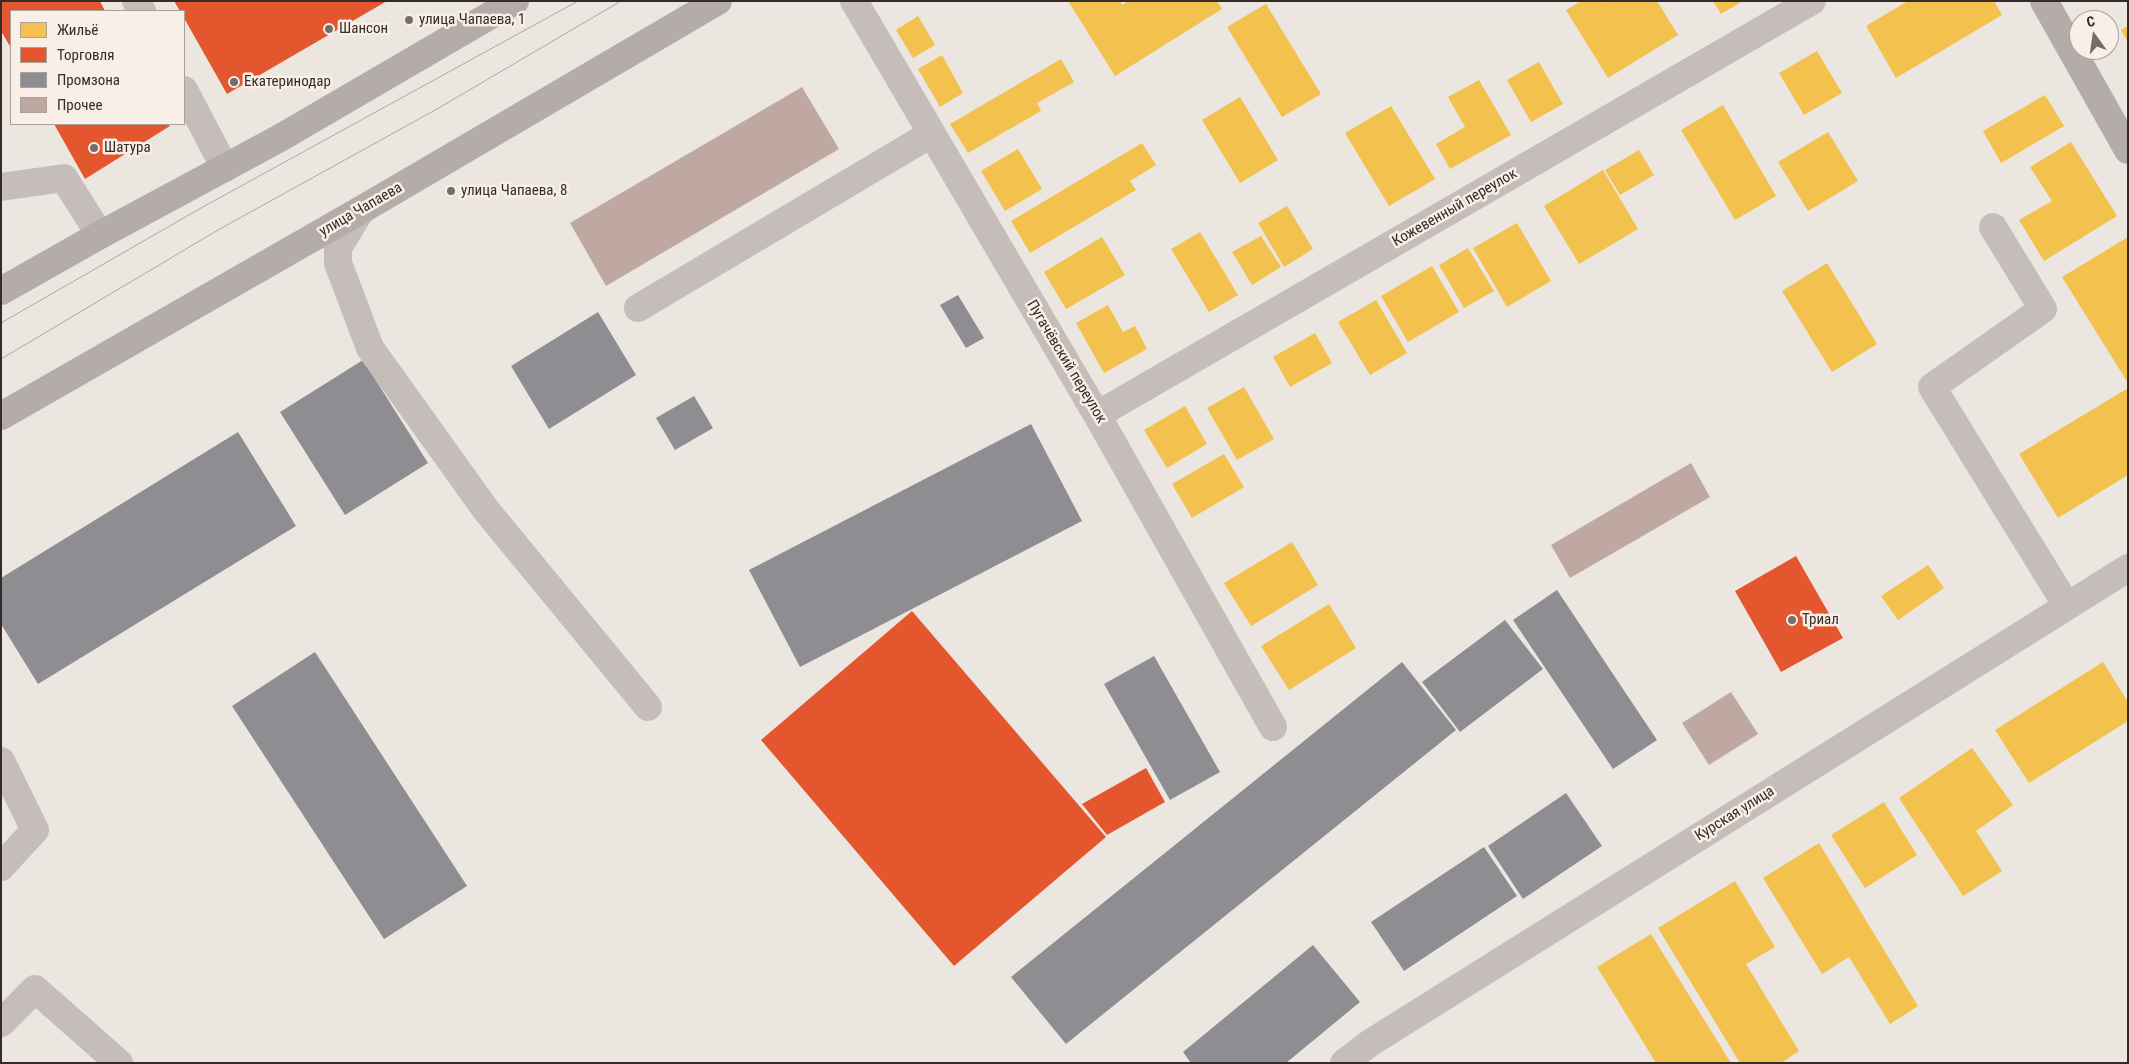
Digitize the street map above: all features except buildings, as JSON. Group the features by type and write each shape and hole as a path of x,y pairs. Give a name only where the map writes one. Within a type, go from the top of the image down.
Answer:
{"main road":[{"path":"1,291 100,235 226,168 515,1"},
{"name":"улица Чапаева","path":"1,416 361,210 718,1"},
{"path":"2044,1 2128,150"}],"street":[{"name":"Пугачёвский переулок","path":"854,1 1097,415 1273,727"},
{"name":"Кожевенный переулок","path":"1097,415 1812,1"},
{"path":"185,92 226,168"},
{"path":"638,308 931,134"},
{"path":"1,187 64,178 100,235"},
{"path":"361,210 338,248 338,263 370,348 486,510 648,708"},
{"path":"1993,227 2043,309 1932,387 2067,606"},
{"name":"Курская улица","path":"1344,1063 1370,1043 2128,568"},
{"path":"1,761 36,830 1,867"},
{"path":"1,1023 35,989 119,1063"}],"tram line":[{"path":"1,323 201,208 578,1"},
{"path":"1,359 218,230 437,109 621,1"}],"place":[{"name":"улица Чапаева, 1","path":"409,20"},
{"name":"Шансон","path":"329,29"},
{"name":"Екатеринодар","path":"234,82"},
{"name":"Шатура","path":"94,148"},
{"name":"улица Чапаева, 8","path":"451,191"},
{"name":"Триал","path":"1792,620"}]}
